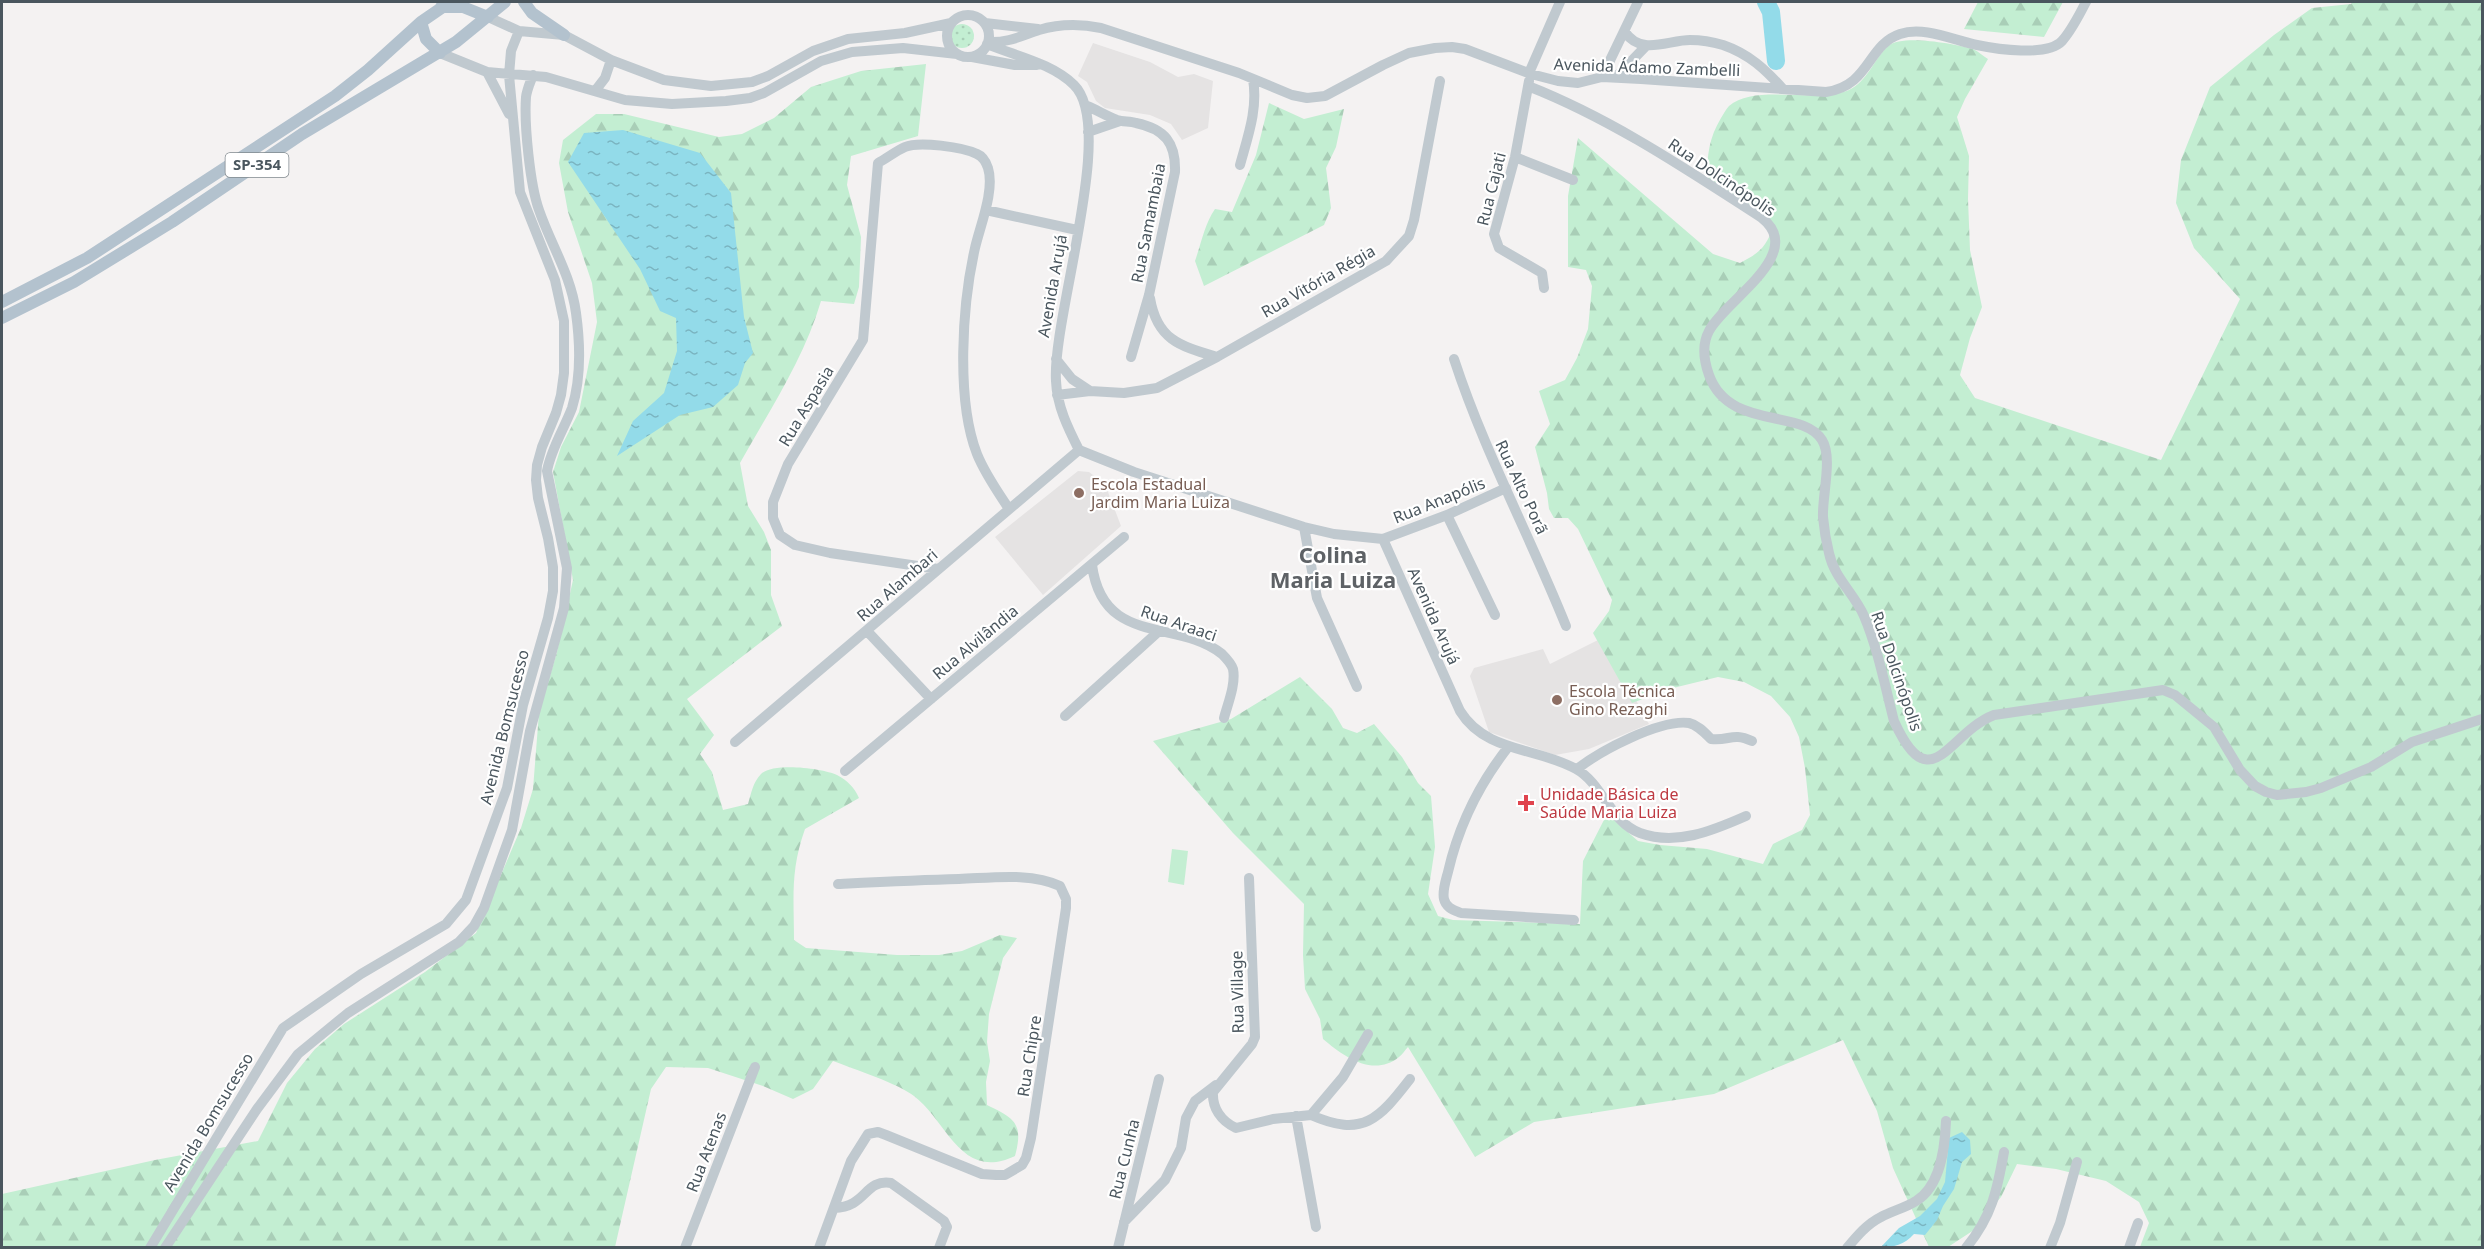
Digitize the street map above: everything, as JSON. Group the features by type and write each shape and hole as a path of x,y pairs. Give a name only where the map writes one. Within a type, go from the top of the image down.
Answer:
{"main road":[{"name":"SP-354","path":"2,318 74,282 172,222 302,134 440,52 505,2"},
{"path":"524,2 532,13 564,35"},
{"name":"SP-354","path":"2,302 87,258 335,96 375,65 421,22 445,4"},
{"path":"445,4 488,17"},
{"path":"421,22 426,39 440,52"}],"street":[{"name":"Rua Cajati","path":"1544,288 1542,273 1499,248 1494,234 1515,157 1530,74 1560,2"},
{"path":"1602,77 1638,2"},
{"name":"Avenida Ádamo Zambelli","path":"488,17 519,31 564,35 611,60 648,75 687,85 737,85 768,76 813,51 848,39 905,33 951,23 962,15 974,15 985,23 1041,29 1076,25 1101,28 1253,79 1298,97 1314,98 1337,91 1383,65 1409,54 1452,47 1483,55 1530,74 1558,81 1578,83 1602,77 1826,92 1844,88 1855,81 1888,41 1900,34 1910,32 1925,32 1978,46 2047,49 2062,42 2086,2"},
{"path":"951,23 947,39 957,54"},
{"path":"972,57 984,50 988,43 988,29 985,23"},
{"name":"Avenida Ádamo Zambelli","path":"988,43 1008,42 1041,29"},
{"name":"Avenida Bomsucesso","path":"150,1248 283,1028 361,974 446,924 458,913 466,900 507,788 523,705 548,618 553,591 553,567 549,538 538,498 537,465 561,395 564,352 564,321 555,280 520,192 509,75 511,51 519,31"},
{"path":"1625,32 1634,42 1646,46 1692,40 1722,45 1752,59 1764,68 1783,89"},
{"path":"988,43 1061,75 1076,86 1087,106"},
{"path":"1615,78 1646,46"},
{"path":"440,52 487,72 533,75 644,103 672,104 726,102 764,93 806,68 852,52 903,48 957,54 1016,65 1041,65"},
{"path":"595,92 608,73 611,60"},
{"path":"487,72 503,99 514,127"},
{"name":"Avenida Bomsucesso","path":"165,1248 257,1108 298,1054 348,1013 442,954 467,934 484,908 504,856 521,792 530,731 564,608 567,568 547,471 549,460 573,406 578,377 578,336 574,303 567,273 539,210 527,137 526,96 533,75"},
{"path":"1240,165 1254,112 1256,92 1253,79"},
{"name":"Rua Vitória Régia","path":"1057,395 1090,391 1124,393 1157,388 1217,357 1386,261 1409,236 1414,220 1440,81"},
{"name":"Rua Dolcinópolis","path":"1528,86 1590,112 1636,138 1762,218 1774,231 1773,255 1754,282 1721,314 1708,332 1705,356 1708,374 1720,394 1736,407 1807,427 1821,438 1827,454 1823,517 1833,568 1863,613 1894,721 1902,738 1920,759 1938,758 1977,724 1994,715 2163,690 2175,695 2214,728 2240,770 2255,786 2266,792 2290,794 2306,792 2340,781 2412,742 2482,719"},
{"name":"Rua Samambaia","path":"1087,106 1120,121 1145,125 1160,132 1167,139 1175,158 1175,172 1149,295 1131,357"},
{"name":"Avenida Arujá","path":"1079,450 1067,427 1057,395 1056,358 1061,316 1085,191 1088,161 1087,106"},
{"path":"1088,132 1120,121"},
{"name":"Rua Aspasia","path":"938,569 795,546 780,535 773,518 773,502 788,464 863,340 878,163 906,146 920,144 942,146 979,155 988,168 986,210"},
{"path":"1515,157 1573,180"},
{"path":"1009,509 977,454 968,417 963,334 968,283 986,210 1077,230"},
{"name":"Rua Samambaia","path":"1149,295 1152,310 1164,333 1187,348 1217,357"},
{"path":"1056,358 1072,379 1090,391"},
{"name":"Rua Alto Porã","path":"1454,359 1474,417 1566,626"},
{"path":"1079,450 1134,472 1304,527 1334,534 1383,539"},
{"name":"Rua Alambari","path":"735,742 1079,450"},
{"name":"Rua Anapólis","path":"1383,539 1447,515 1506,488"},
{"path":"1447,515 1495,615"},
{"path":"1304,527 1317,598 1357,687"},
{"name":"Rua Alvilândia","path":"845,771 1124,537"},
{"name":"Avenida Arujá","path":"1383,539 1463,716 1478,732 1497,743 1509,746"},
{"name":"Rua Araaci","path":"1092,565 1094,581 1111,607 1137,627 1184,637 1214,648 1231,663 1232,688 1224,718"},
{"path":"867,631 931,699"},
{"path":"1065,716 1158,632"},
{"path":"1577,769 1594,756 1648,732 1676,723 1691,723 1703,730 1711,740 1739,735 1752,741"},
{"path":"1574,920 1461,913 1448,907 1444,900 1450,862 1467,812 1493,766 1509,746 1577,769 1596,787 1620,820 1641,833 1680,838 1711,831 1746,816"},
{"name":"Rua Chipre","path":"819,1248 861,1143 864,1137 873,1132 886,1135 982,1174 1005,1175 1022,1165 1031,1138 1066,908 1066,899 1060,886 1036,879 993,878 838,884"},
{"name":"Rua Village","path":"1124,1222 1165,1180 1181,1148 1186,1119 1195,1101 1218,1084 1252,1044 1255,1037 1249,878"},
{"path":"1311,1114 1343,1077 1368,1034"},
{"name":"Rua Atenas","path":"685,1248 755,1067"},
{"name":"Rua Cunha","path":"1118,1248 1159,1079"},
{"path":"1218,1084 1213,1092 1215,1108 1220,1117 1236,1128 1256,1122 1311,1114 1331,1124 1350,1125 1370,1119 1385,1110 1410,1079"},
{"path":"1296,1116 1316,1227"},
{"path":"1847,1248 1880,1217 1916,1202 1928,1190 1942,1158 1946,1121"},
{"path":"1965,1248 1977,1234 1992,1207 2004,1152"},
{"path":"2050,1248 2078,1162"},
{"path":"834,1208 846,1208 857,1203 872,1187 881,1182 891,1184 944,1221 948,1227 939,1248"},
{"path":"2129,1248 2138,1223"}],"shaded area":[{"path":"1093,43 1150,62 1178,77 1194,74 1213,81 1208,128 1182,140 1171,124 1150,115 1105,108 1096,101 1087,82 1078,76"},
{"path":"1078,471 1089,472 1105,484 1121,526 1043,595 995,537"},
{"name":"Escola Técnica Gino Rezaghi","path":"1602,638 1649,724 1589,749 1555,755 1489,732 1470,676 1474,668 1543,649 1550,664"}],"green space":[{"path":"1978,2 2063,2 2044,37 1964,29"},
{"path":"2353,2 2482,2 2482,1247 2140,1247 2149,1223 2139,1202 2106,1181 2056,1169 2017,1164 2001,1197 1974,1230 1948,1247 1929,1247 1893,1168 1877,1111 1843,1040 1714,1094 1534,1122 1475,1157 1408,1047 1389,1063 1369,1065 1349,1058 1323,1039 1320,1019 1305,989 1304,904 1233,833 1153,741 1231,719 1300,677 1332,709 1343,728 1357,733 1374,724 1402,757 1418,783 1431,796 1435,847 1428,894 1438,916 1453,920 1580,924 1583,861 1607,814 1638,841 1707,849 1763,864 1773,844 1802,830 1810,815 1799,737 1790,717 1771,696 1744,682 1718,677 1673,688 1632,703 1593,633 1609,611 1612,600 1578,529 1568,518 1554,518 1549,509 1535,447 1550,424 1539,391 1565,380 1577,358 1588,329 1592,286 1586,270 1568,267 1568,196 1578,138 1713,254 1740,263 1762,248 1774,225 1707,178 1711,140 1729,106 1740,99 1754,96 1820,95 1849,90 1861,82 1883,51 1895,42 1929,41 1975,50 1988,59 1957,117 1969,156 1970,250 1982,307 1970,338 1960,375 1975,398 2161,460 2240,299 2194,248 2176,203 2181,160 2210,87 2274,35 2312,8"},
{"path":"962,24 971,27 974,36 971,45 962,48 953,45 950,36 953,27"},
{"path":"926,64 918,136 851,156 847,185 861,237 859,287 854,304 821,301 796,364 740,463 748,506 764,532 771,550 771,595 782,626 687,699 714,735 700,754 712,772 723,810 748,804 761,774 767,770 786,767 830,772 853,787 859,798 805,829 795,872 794,940 806,948 897,955 939,955 962,951 1000,935 1017,938 1003,958 989,1014 987,1042 990,1061 986,1082 987,1105 1010,1118 1017,1129 1015,1156 997,1162 981,1161 968,1155 926,1107 907,1091 833,1061 813,1089 793,1099 763,1086 708,1068 666,1067 651,1089 615,1247 2,1247 2,1194 155,1160 258,1141 287,1083 315,1049 344,1024 425,972 476,933 521,828 533,789 539,713 557,652 573,580 553,472 561,447 579,412 597,322 592,283 568,212 559,163 563,140 596,114 624,114 719,137 742,134 774,118 811,87 861,71"},
{"path":"1269,103 1304,119 1344,109 1336,147 1326,168 1331,208 1324,225 1204,286 1195,261 1206,227 1215,209 1232,212 1256,155"},
{"path":"1172,849 1188,851 1184,885 1168,882"}],"water":[{"path":"623,130 700,153 731,193 744,317 753,353 745,363 738,385 713,407 680,415 617,456 633,421 664,393 677,351 676,318 660,311 640,269 568,162 584,133"},
{"path":"1962,1132 1970,1140 1971,1154 1962,1162 1954,1189 1937,1220 1925,1235 1914,1234 1898,1245 1880,1248 1899,1228 1920,1216 1937,1199 1945,1182 1949,1138"}],"waterway":[{"path":"1766,2 1771,12 1776,61"}],"place":[{"name":"Escola Estadual Jardim Maria Luiza","path":"1079,493"},
{"name":"Escola Técnica Gino Rezaghi","path":"1557,700"},
{"name":"Unidade Básica de Saúde Maria Luiza","path":"1526,803"}],"district":[{"name":"Colina Maria Luiza","path":"1333,568"}]}
